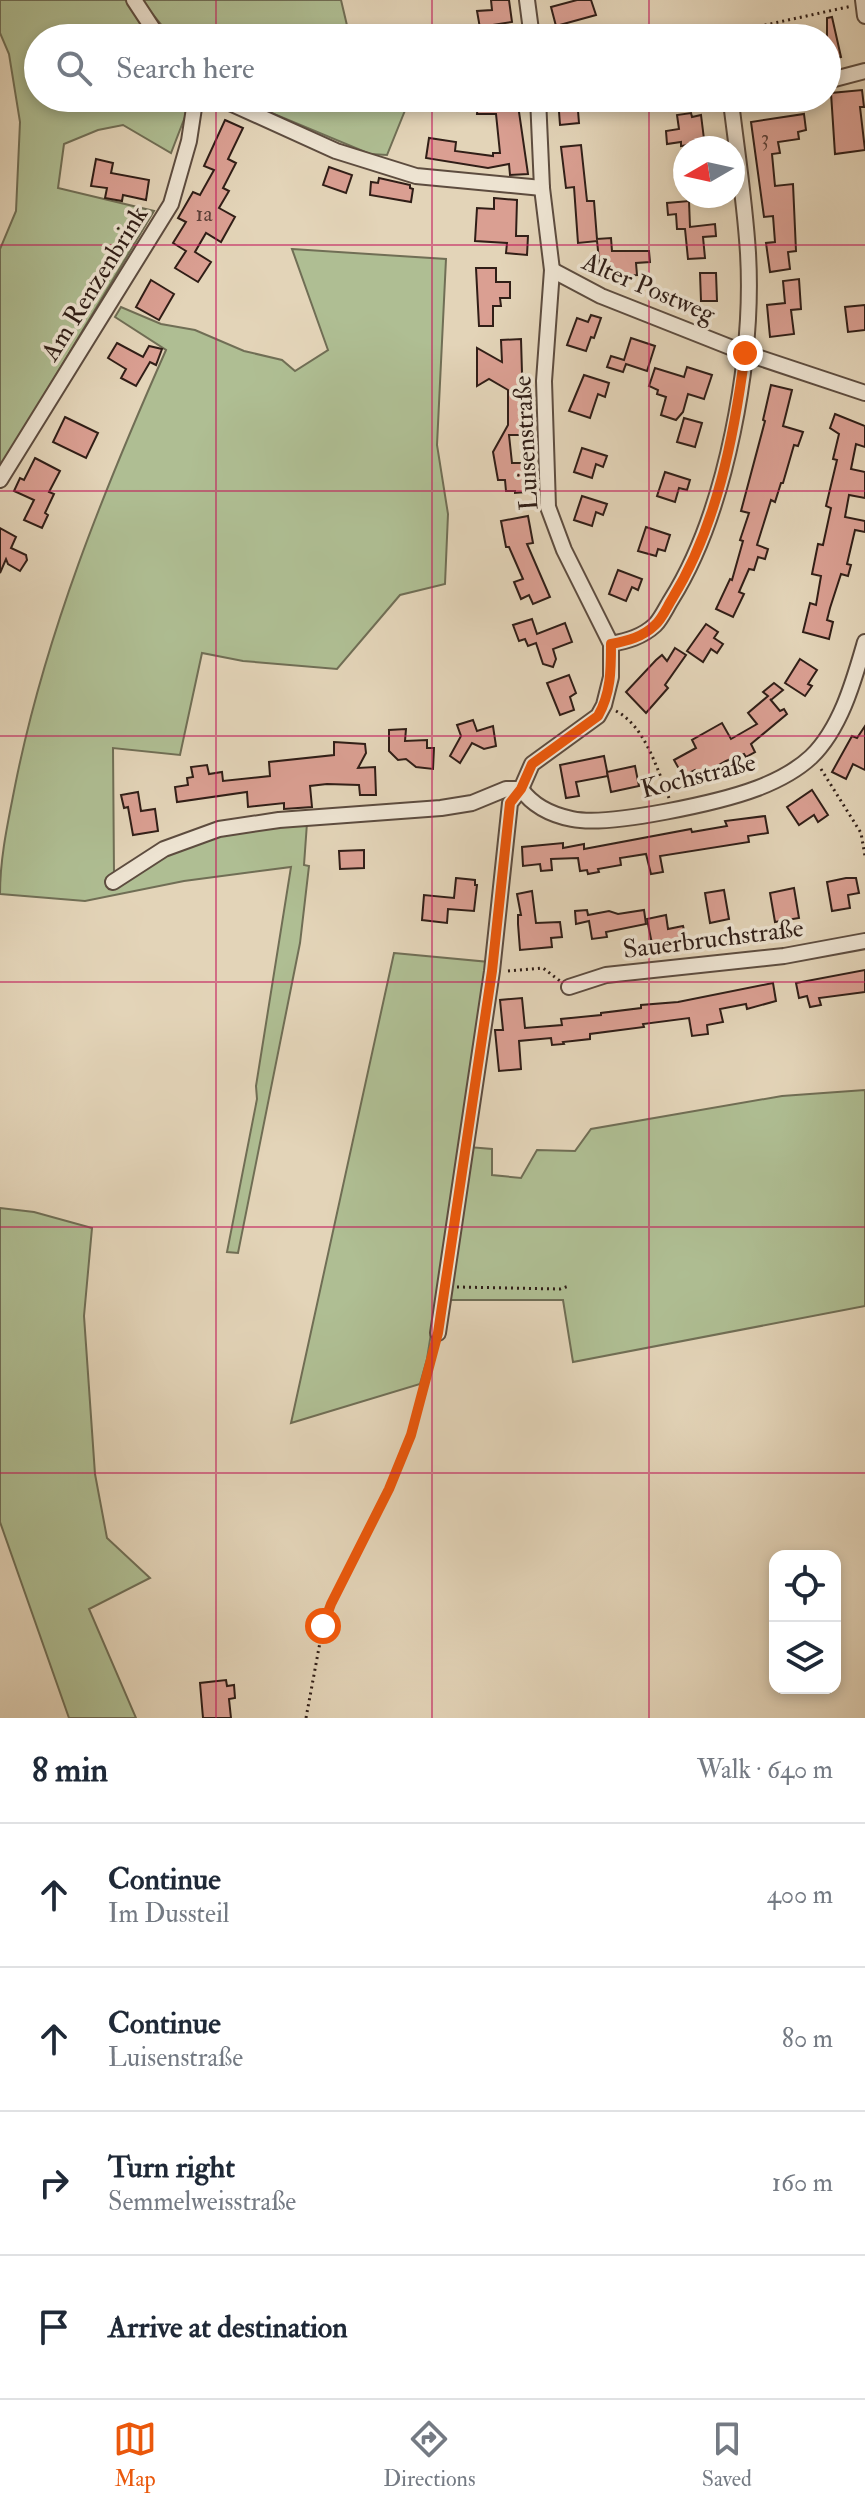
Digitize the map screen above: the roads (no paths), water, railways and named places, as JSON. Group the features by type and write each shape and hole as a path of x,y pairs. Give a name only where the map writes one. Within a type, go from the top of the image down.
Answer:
{"street":[{"path":"134,0 150,24"},
{"path":"527,0 530,24"},
{"path":"841,77 865,71"},
{"name":"Am Renzenbrink","path":"0,480 171,204 189,141 193,112"},
{"path":"250,112 336,151 416,176 542,188"},
{"name":"Luisenstraße","path":"521,789 532,764 598,716 611,677 611,644 564,550 548,507 544,381 552,270 542,188 539,112"},
{"path":"611,644 633,640 655,625 688,574 715,503 737,414 745,353 748,255 732,112"},
{"name":"Alter Postweg","path":"552,270 601,296 745,353 865,393"},
{"name":"Kochstraße","path":"521,789 527,798 548,812 574,820 622,818 759,788 811,757 838,714 854,680 865,642"},
{"path":"113,882 164,849 219,829 279,820 441,808 472,803 506,789 521,789"},
{"path":"438,1333 492,971 510,803 521,789"},
{"name":"Sauerbruchstraße","path":"569,987 606,975 784,956 865,941"}]}
